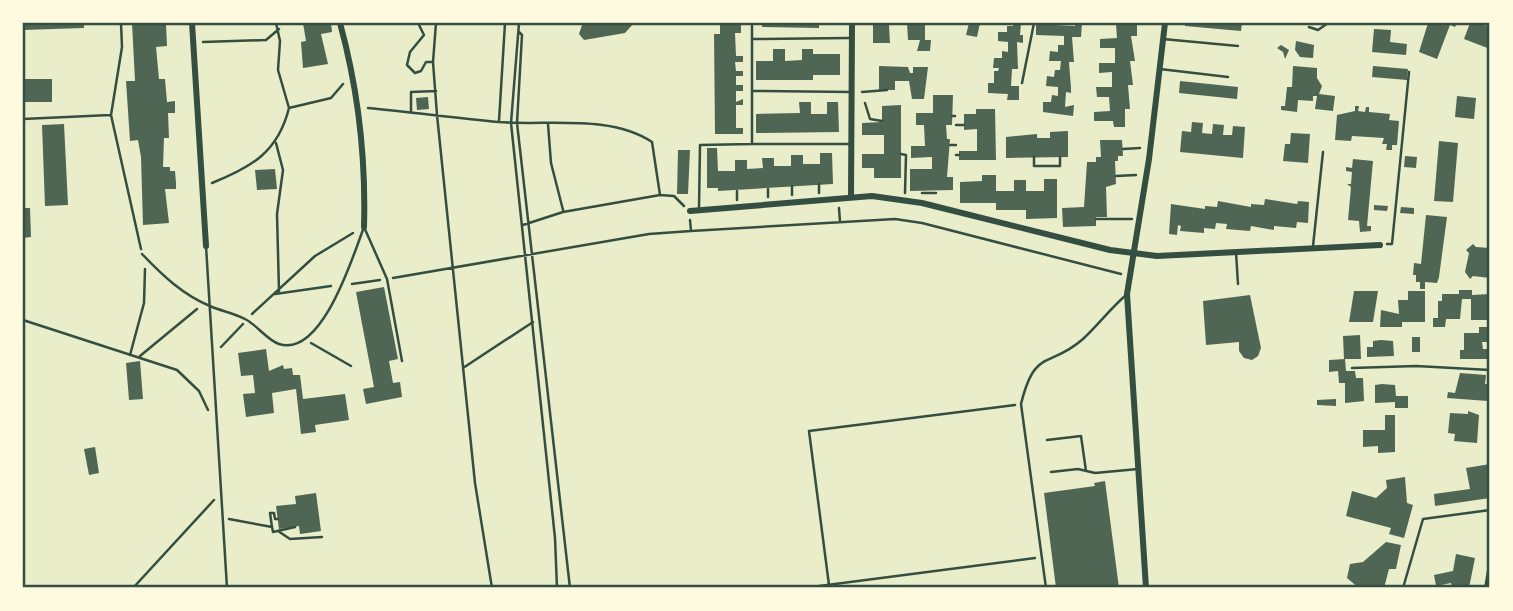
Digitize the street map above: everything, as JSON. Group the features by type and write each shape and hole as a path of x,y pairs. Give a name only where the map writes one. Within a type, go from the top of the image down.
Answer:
{"street":[{"path":"192,23 206,246"},
{"path":"340,23 358,107 365,188 364,227"},
{"path":"851,197 852,23"},
{"path":"1146,588 1127,294 1150,148 1165,23"},
{"path":"690,211 851,197 905,200 1133,254 1157,256 1380,245"},
{"path":"1487,588 1490,570"}],"lane":[{"path":"752,23 752,144"},
{"path":"1022,83 1034,23"},
{"path":"1309,27 1318,30 1328,23"},
{"path":"752,39 852,38"},
{"path":"1163,39 1238,46"},
{"path":"1160,69 1228,77"},
{"path":"752,91 851,92"},
{"path":"699,210 699,145 851,144"},
{"path":"1313,248 1323,152"},
{"path":"364,227 387,279 402,361"},
{"path":"142,254 170,282 209,306 247,319 278,344 292,346 306,339 326,314 342,285 364,227"},
{"path":"206,246 227,588"},
{"path":"1236,252 1238,284"},
{"path":"1046,588 1021,404 1027,382 1040,362 1081,341 1127,294"},
{"path":"1352,368 1416,366 1490,370"},
{"path":"1047,440 1081,436 1086,471"},
{"path":"1051,472 1095,473 1138,469"},
{"path":"1402,588 1423,519 1490,510"}],"path":[{"path":"121,23 122,47 111,116 147,279 144,303 130,355"},
{"path":"202,186 234,174 276,144 289,108 278,70 279,29 276,23"},
{"path":"418,23 424,35 408,58 409,71 421,71 426,62 433,62"},
{"path":"436,23 433,62 437,115 475,483 492,588"},
{"path":"499,122 505,23"},
{"path":"519,23 522,36 517,123 568,587"},
{"path":"193,43 266,40 279,29"},
{"path":"519,32 516,35 511,122 533,322 557,588"},
{"path":"1380,245 1391,244 1409,72"},
{"path":"289,108 331,98 352,75"},
{"path":"851,92 887,90"},
{"path":"411,112 411,92 436,91"},
{"path":"865,103 870,119 882,121"},
{"path":"358,107 499,122 609,126 640,134 652,142 660,195"},
{"path":"23,119 111,116"},
{"path":"548,124 551,163 563,212"},
{"path":"956,125 964,125"},
{"path":"276,144 283,170 277,214 277,292"},
{"path":"950,145 956,145"},
{"path":"1123,149 1150,148"},
{"path":"901,154 906,155 905,200"},
{"path":"1034,157 1034,166 1060,166 1060,157"},
{"path":"1116,176 1146,175"},
{"path":"915,192 936,193"},
{"path":"522,225 530,225 563,212 660,195 674,195 690,211 691,231"},
{"path":"839,209 840,222"},
{"path":"277,292 453,269 649,234 895,219 922,223 1130,276"},
{"path":"1096,219 1139,219"},
{"path":"212,358 247,319 315,256 364,227"},
{"path":"140,356 199,308 209,306"},
{"path":"23,320 140,356 187,377 199,391 215,424"},
{"path":"463,368 533,322"},
{"path":"306,339 351,366"},
{"path":"829,585 810,431 1021,404"},
{"path":"133,588 220,494"},
{"path":"278,519 271,513 273,532 295,527"},
{"path":"222,518 272,527"},
{"path":"278,531 290,539 322,537"},
{"path":"804,588 1041,557"}],"building":[{"path":"23,23 84,23 84,28 23,30"},
{"path":"132,23 166,24 167,46 156,47 159,79 165,79 167,102 175,101 175,113 168,113 169,138 164,138 163,167 170,167 170,171 175,171 176,183 176,189 165,189 169,223 143,225 141,157 138,140 130,141 126,81 135,81"},
{"path":"303,23 331,23 332,32 321,34 328,64 303,68 301,42 306,41"},
{"path":"634,23 625,33 584,40 579,34 582,25"},
{"path":"720,23 741,23 741,33 735,33 736,56 743,56 743,62 735,62 736,71 743,71 743,76 736,76 736,85 743,85 743,91 736,91 736,102 743,99 743,105 736,105 736,128 743,128 743,134 715,134 714,34 720,34"},
{"path":"762,23 819,23 819,28 762,27"},
{"path":"907,23 925,23 925,40 931,40 930,51 917,51 920,40 908,40"},
{"path":"969,23 980,23 977,37 966,35"},
{"path":"1013,23 1021,23 1020,35 1023,35 1023,43 1017,42 1018,69 1012,69 1011,86 1019,86 1019,100 1007,100 1008,94 988,93 988,83 994,83 994,71 999,68 993,68 994,58 1002,58 1002,51 1008,52 1008,42 998,41 998,32 1007,32 1007,26 1013,26"},
{"path":"1075,23 1082,23 1081,37 1072,37 1074,62 1069,62 1071,93 1066,92 1065,107 1074,105 1073,116 1043,112 1043,102 1051,102 1052,95 1058,96 1058,87 1046,86 1047,76 1054,77 1055,70 1060,70 1061,61 1049,61 1050,51 1058,52 1058,45 1064,45 1064,36 1036,35 1036,24 1075,26"},
{"path":"1137,23 1137,36 1131,36 1135,61 1130,61 1133,85 1128,85 1130,109 1125,109 1125,127 1114,127 1113,121 1094,121 1094,112 1110,111 1109,97 1097,97 1096,87 1112,87 1112,72 1099,73 1099,63 1115,63 1115,48 1100,48 1100,39 1117,38 1116,24"},
{"path":"1185,23 1242,23 1241,31 1185,26"},
{"path":"1428,23 1457,23 1455,27 1450,25 1437,59 1419,52"},
{"path":"1470,23 1490,26 1490,49 1464,39"},
{"path":"873,25 889,25 890,43 873,43"},
{"path":"1374,29 1391,30 1390,42 1407,44 1406,55 1372,52"},
{"path":"1296,41 1314,45 1313,58 1300,57 1295,50"},
{"path":"1281,45 1289,50 1285,59 1283,52 1277,48"},
{"path":"773,49 785,49 785,61 802,60 802,49 813,49 813,54 840,54 840,75 813,75 813,80 756,80 756,61 773,61"},
{"path":"879,66 908,67 910,73 913,73 913,67 928,67 924,99 912,99 909,81 895,81 895,90 879,90"},
{"path":"1293,66 1317,68 1317,78 1322,86 1319,94 1335,96 1333,111 1315,109 1317,96 1313,96 1313,101 1298,100 1297,112 1281,110 1281,106 1285,106 1287,87 1292,87"},
{"path":"1373,66 1408,69 1407,80 1372,77"},
{"path":"23,79 52,79 52,102 23,102"},
{"path":"1180,81 1238,87 1237,99 1179,93"},
{"path":"933,95 953,95 952,125 946,125 947,139 950,139 947,177 953,177 953,190 910,191 910,169 932,169 932,157 911,158 911,146 925,146 924,125 916,125 916,113 933,113"},
{"path":"1457,96 1476,98 1474,119 1455,117"},
{"path":"428,97 429,109 417,110 416,98"},
{"path":"799,102 811,102 811,114 827,114 827,102 838,102 839,132 756,133 756,114 800,113"},
{"path":"901,105 901,178 874,178 874,168 862,168 862,154 884,154 884,135 862,135 862,123 882,122 882,106"},
{"path":"1355,106 1359,106 1358,111 1365,112 1366,107 1369,107 1369,112 1390,114 1389,120 1399,121 1397,145 1392,145 1392,150 1386,150 1387,144 1382,144 1384,138 1352,136 1351,141 1335,140 1337,115 1355,111"},
{"path":"976,109 995,109 996,160 959,160 959,151 977,151 977,129 964,130 964,114 976,114"},
{"path":"1192,122 1203,123 1202,133 1212,134 1213,124 1224,125 1223,135 1232,135 1233,126 1245,127 1243,158 1180,152 1182,131 1191,132"},
{"path":"64,124 68,205 45,206 42,125"},
{"path":"1068,131 1068,157 1006,158 1006,137 1037,134 1037,138 1050,138 1050,132"},
{"path":"1291,133 1310,134 1308,163 1283,161 1285,144 1290,144"},
{"path":"1100,140 1122,140 1123,156 1118,156 1118,161 1115,161 1116,184 1106,187 1107,217 1096,217 1096,226 1063,227 1062,208 1084,207 1087,162 1096,162 1096,157 1101,157"},
{"path":"1439,141 1458,143 1453,202 1434,201"},
{"path":"707,148 717,148 718,171 735,171 735,160 747,160 747,169 763,168 762,158 774,158 774,166 791,166 791,155 803,155 803,164 820,164 820,153 832,153 833,184 718,191 718,188 707,188"},
{"path":"678,150 690,150 688,194 677,194"},
{"path":"1405,156 1417,157 1416,168 1404,167"},
{"path":"1353,159 1373,161 1367,226 1371,226 1371,231 1360,232 1359,221 1348,220 1351,187 1347,184 1351,184 1352,172 1346,171 1346,167 1352,168"},
{"path":"275,169 277,189 257,190 255,170"},
{"path":"982,175 996,175 996,191 1014,191 1014,180 1026,180 1026,191 1044,191 1044,179 1057,179 1057,218 1026,219 1026,210 996,210 996,203 960,203 960,182 982,181"},
{"path":"1265,199 1297,204 1298,201 1309,202 1308,223 1297,222 1296,228 1274,226 1274,230 1251,226 1250,231 1226,229 1227,224 1216,223 1215,229 1204,228 1204,233 1180,231 1181,226 1178,225 1177,235 1169,234 1171,204 1205,209 1205,206 1217,207 1218,201 1251,207 1251,204 1264,205"},
{"path":"1374,205 1388,206 1387,211 1374,210"},
{"path":"1401,207 1414,208 1414,214 1400,213"},
{"path":"23,208 30,208 31,237 23,238"},
{"path":"1426,215 1447,217 1437,283 1425,282 1425,289 1420,289 1420,282 1416,282 1416,275 1413,275 1414,263 1421,264"},
{"path":"1473,244 1476,247 1490,248 1490,278 1473,276 1470,279 1465,272 1469,253 1466,250"},
{"path":"384,287 398,359 389,361 393,383 400,382 402,397 366,404 363,389 374,387 356,292"},
{"path":"1459,290 1472,290 1472,295 1490,294 1490,320 1471,320 1471,299 1462,299 1460,319 1446,319 1445,327 1433,327 1433,318 1438,318 1438,301 1442,301 1442,294 1459,294"},
{"path":"1354,291 1378,291 1373,322 1349,322"},
{"path":"1408,291 1425,291 1425,322 1402,322 1402,327 1380,327 1381,310 1399,314 1398,300 1408,300"},
{"path":"1250,295 1261,348 1258,356 1252,360 1244,358 1239,351 1239,342 1206,345 1203,301"},
{"path":"1479,327 1490,327 1490,342 1482,342 1483,349 1487,349 1487,359 1460,359 1460,350 1464,350 1464,333 1479,333"},
{"path":"1360,335 1361,359 1344,359 1343,336"},
{"path":"1412,337 1420,337 1420,352 1412,352"},
{"path":"1373,341 1393,341 1394,356 1367,357 1367,347 1373,347"},
{"path":"266,349 269,371 283,365 284,369 292,368 293,375 300,375 303,399 345,394 349,420 315,425 316,432 301,434 296,389 272,393 274,413 246,417 243,394 255,393 253,375 241,376 238,353"},
{"path":"1345,359 1346,371 1355,371 1356,378 1363,378 1364,401 1345,403 1345,383 1339,383 1338,371 1329,372 1329,360"},
{"path":"140,361 143,399 129,400 126,363"},
{"path":"1460,373 1486,375 1485,384 1489,384 1490,394 1488,401 1447,398 1448,392 1455,393"},
{"path":"1375,385 1395,385 1396,396 1408,396 1408,408 1395,408 1395,402 1375,403"},
{"path":"1336,399 1336,406 1317,405 1317,400"},
{"path":"1468,411 1479,415 1477,443 1454,441 1455,434 1448,433 1450,413 1468,414"},
{"path":"1385,415 1395,415 1395,452 1378,453 1378,446 1363,447 1363,430 1385,430"},
{"path":"95,447 99,473 89,475 84,449"},
{"path":"1490,464 1490,478 1487,478 1490,498 1435,506 1434,494 1470,489 1466,468"},
{"path":"1405,477 1407,503 1413,505 1404,538 1389,534 1391,528 1346,516 1352,491 1376,498 1387,488 1386,480"},
{"path":"1105,481 1119,588 1056,588 1044,493 1095,486 1094,483"},
{"path":"316,493 321,531 300,534 299,526 279,529 276,506 296,504 295,496"},
{"path":"1386,542 1401,545 1396,569 1389,569 1384,588 1359,588 1347,578 1350,564 1363,562"},
{"path":"1456,554 1475,558 1469,588 1452,588 1451,583 1436,586 1434,575 1453,571"}]}
